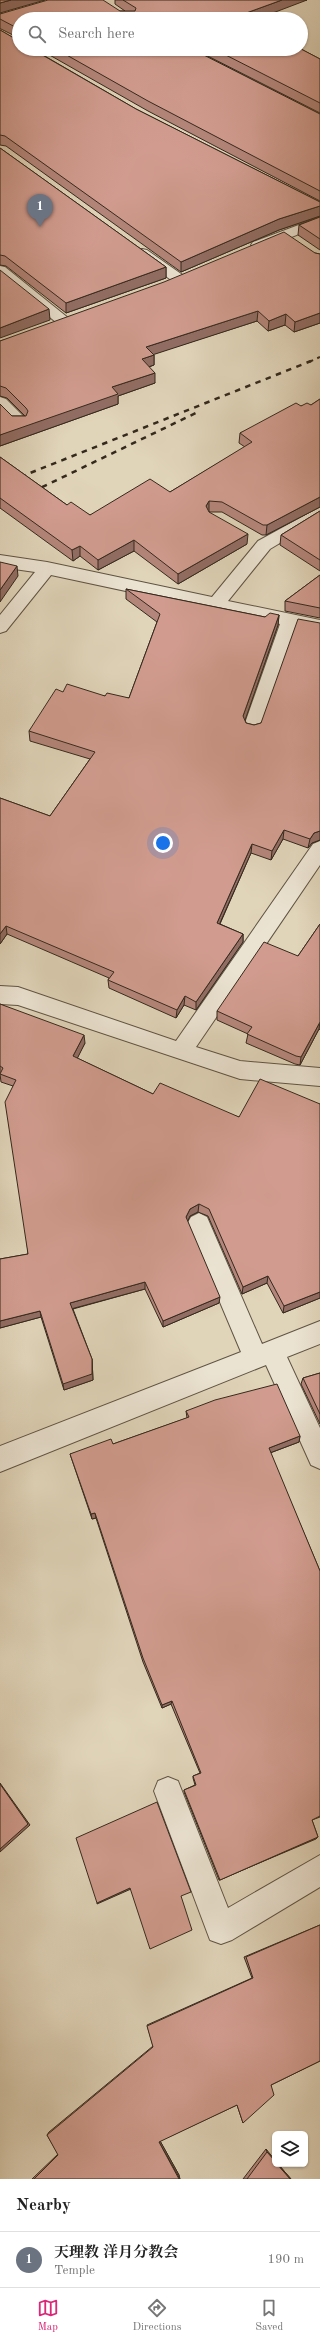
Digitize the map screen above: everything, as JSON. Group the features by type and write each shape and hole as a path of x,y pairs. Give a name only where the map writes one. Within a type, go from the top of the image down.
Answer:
{"street":[{"path":"242,252 284,234 320,221"},
{"path":"284,234 302,246"},
{"path":"134,247 179,279"},
{"path":"0,270 62,320"},
{"path":"164,284 193,273"},
{"path":"48,326 77,315"},
{"path":"0,402 20,422"},
{"path":"216,604 258,542 320,512"},
{"path":"0,561 47,568 320,626"},
{"path":"0,627 47,568"},
{"path":"253,726 290,620"},
{"path":"181,1052 320,849"},
{"path":"0,994 18,996 181,1052 240,1070 320,1077"},
{"path":"199,1224 263,1354 320,1456"},
{"path":"0,1459 320,1332"},
{"path":"168,1791 221,1929 320,1870"}],"building":[{"path":"0,0 11,0 0,3"},
{"path":"48,0 103,0 120,11 135,11 136,8 123,0 282,0 249,12 12,12 12,25 0,19 0,14"},
{"path":"0,30 12,37 12,56 44,56 136,109 320,202 320,206 279,219 181,262 5,136 0,135"},
{"path":"308,53 320,59 320,103 228,56 308,56"},
{"path":"68,56 206,56 320,114 320,191 148,101"},
{"path":"0,148 166,267 66,303 5,256 0,255"},
{"path":"320,217 320,239 299,225"},
{"path":"284,232 315,253 320,254 320,313 295,322 286,314 269,321 258,311 146,347 154,355 142,359 155,373 112,387 118,394 0,435 0,404 12,416 26,416 28,411 6,388 0,386 0,341 164,282"},
{"path":"0,270 49,309 0,328"},
{"path":"320,399 320,497 267,525 263,525 222,502 209,501 206,506 209,512 248,534 178,574 134,540 98,560 80,546 72,550 0,498 0,457 67,505 71,502 90,515 150,479 170,492 252,442 240,433 296,403 301,406 307,403 311,405"},
{"path":"320,511 320,560 281,535"},
{"path":"0,562 17,566 0,590"},
{"path":"320,575 320,608 285,601"},
{"path":"126,589 265,617 270,613 279,615 243,716 246,723 254,725 261,723 298,619 320,623 320,831 314,833 310,839 284,830 272,851 252,844 217,923 243,934 196,1002 185,996 177,1010 108,980 114,972 6,926 0,934 0,798 50,816 95,752 29,731 56,689 63,692 67,684 105,696 107,693 129,698 160,614"},
{"path":"320,924 320,1022 301,1057 247,1034 252,1027 217,1011 264,942 298,956"},
{"path":"0,1004 84,1035 73,1056 153,1094 160,1083 239,1117 260,1079 320,1104 320,1292 284,1306 268,1276 243,1287 209,1209 199,1204 190,1209 186,1217 220,1297 163,1321 145,1282 70,1303 92,1359 92,1374 63,1384 40,1311 0,1321 0,1259 28,1254 5,1102 16,1080 0,1074 3,1068 0,1066"},
{"path":"320,1373 320,1414 303,1378"},
{"path":"277,1384 300,1436 269,1448 320,1571 320,1816 312,1820 318,1837 220,1880 184,1790 196,1785 193,1776 201,1773 172,1701 162,1705 143,1658 95,1513 91,1514 70,1454 111,1439 113,1444 189,1417 186,1411 215,1400"},
{"path":"0,1784 28,1824 0,1849"},
{"path":"157,1802 191,1892 181,1896 192,1930 150,1949 130,1888 97,1903 76,1838"},
{"path":"320,1925 320,2061 271,2085 274,2095 243,2123 237,2105 159,2142 179,2179 34,2179 58,2155 47,2135 153,2047 147,2026 253,1978 246,1957"},
{"path":"267,2152 272,2158 272,2167 280,2167 290,2179 247,2179"}],"railway":[{"path":"309,362 320,357"},
{"path":"0,485 311,361"},
{"path":"32,492 200,411"}],"place":[{"name":"天理教 洋月分教会","path":"40,227"}]}
